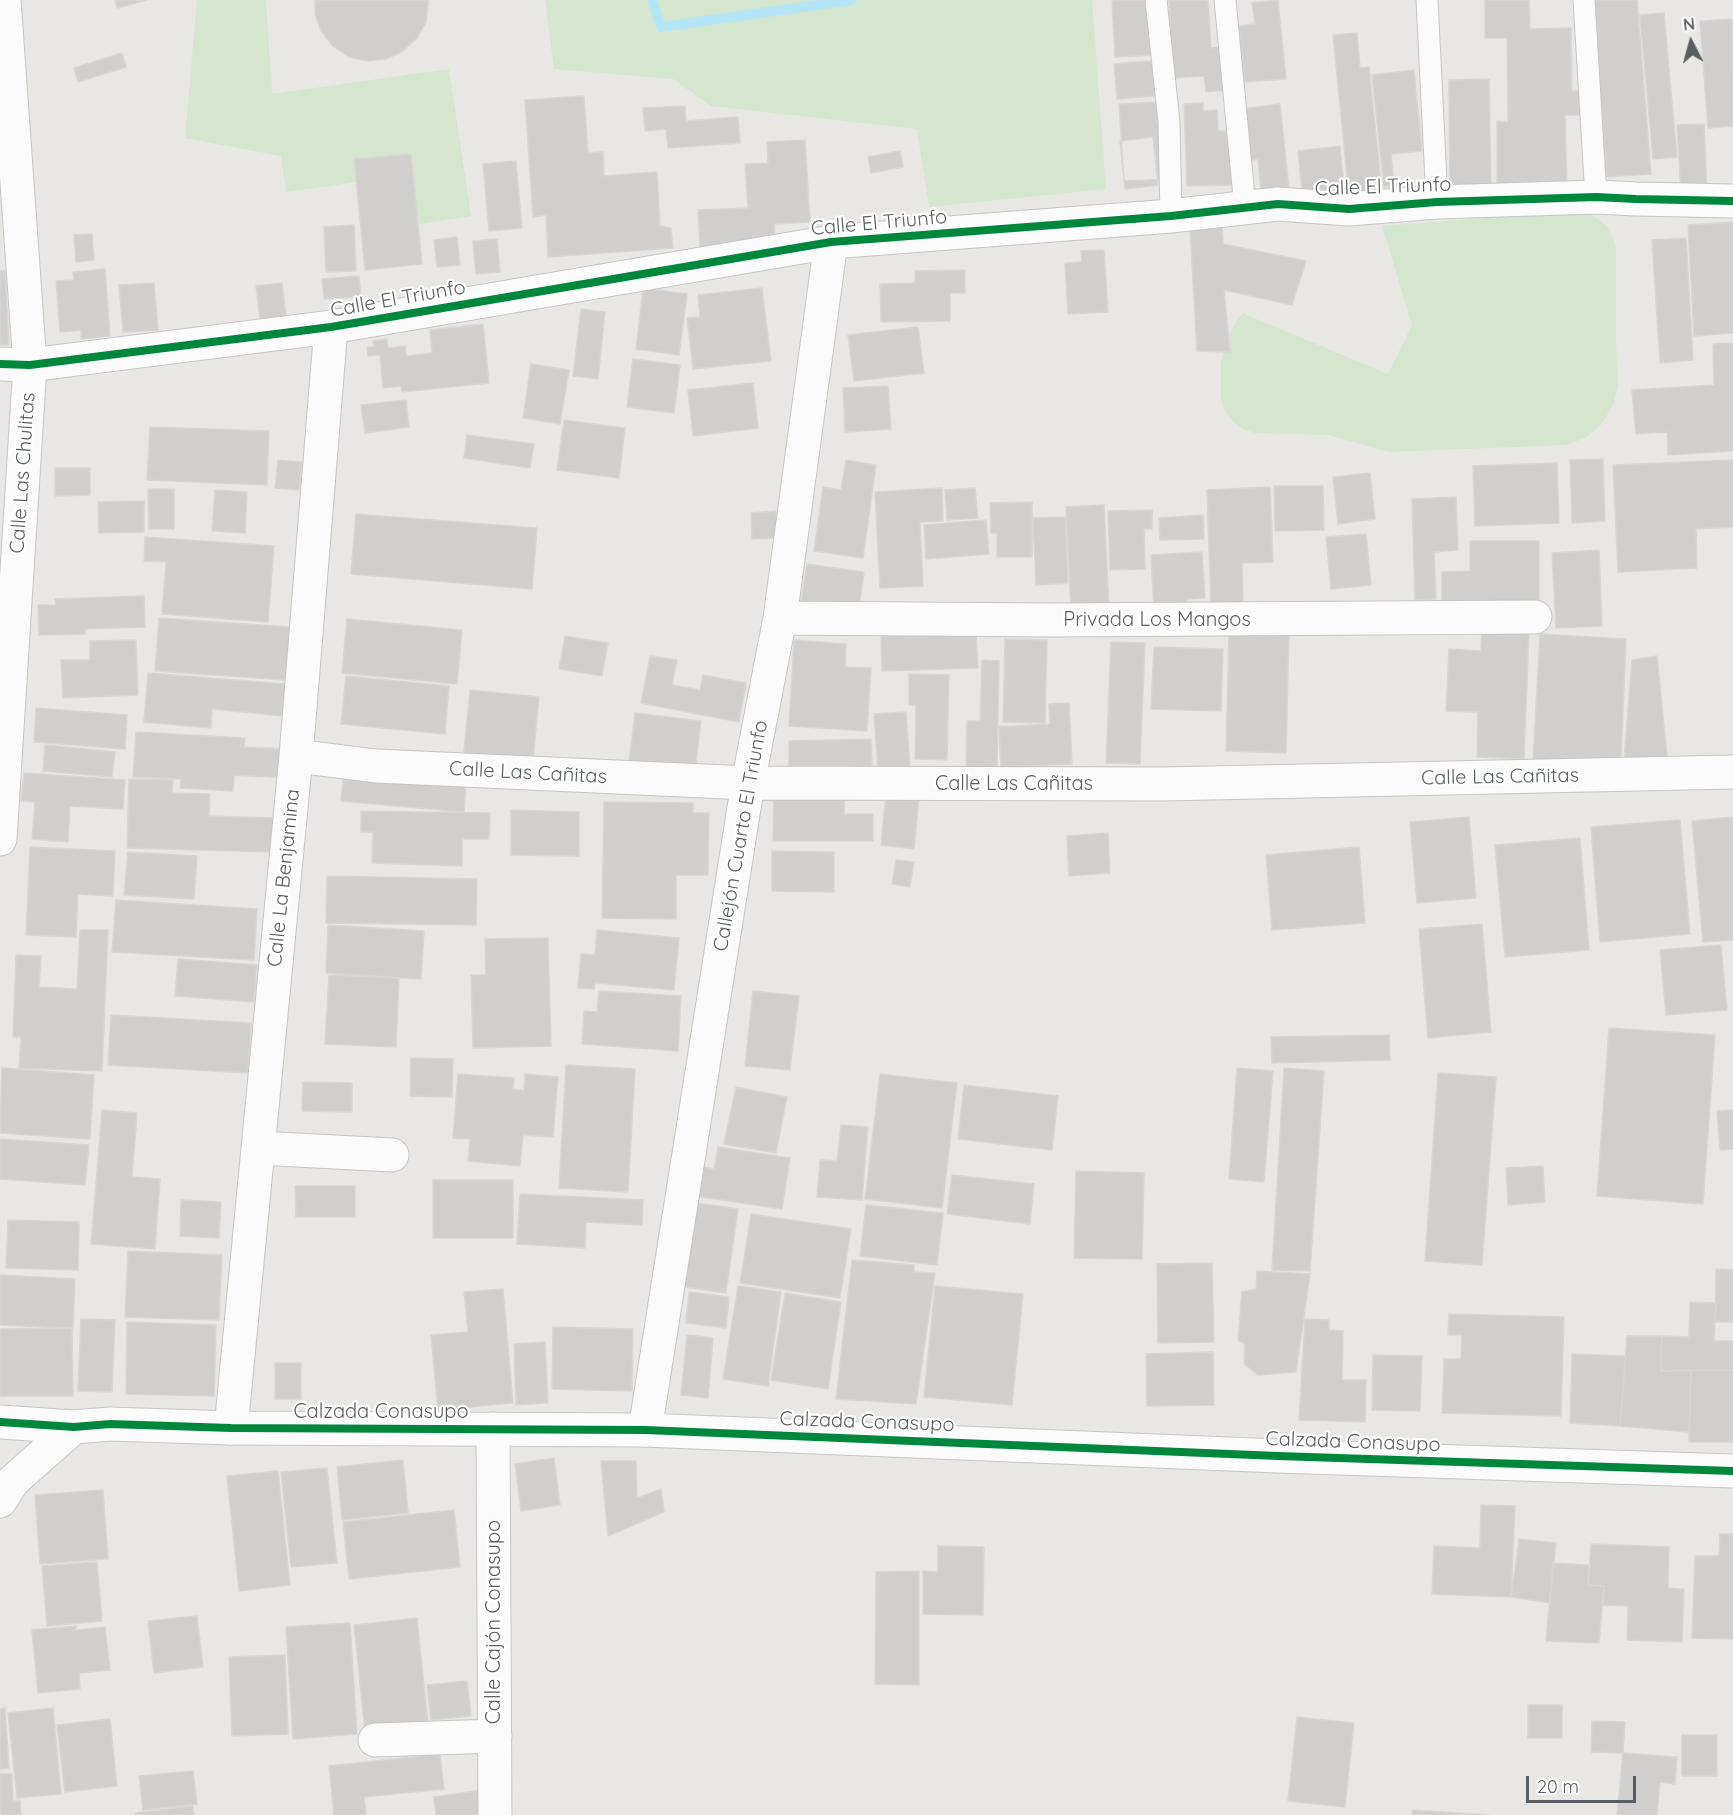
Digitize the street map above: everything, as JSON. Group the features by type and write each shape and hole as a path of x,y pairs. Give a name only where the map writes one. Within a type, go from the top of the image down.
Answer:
{"street":[{"name":"Calle Las Chulitas","path":"0,839 15,365 4,0"},
{"name":"Calle El Triunfo","path":"15,365 331,327 831,242 1171,216 1278,204 1349,209 1437,202 1596,197 1733,201"},
{"name":"Callejón Cuarto El Triunfo","path":"645,1430 748,783 780,618 831,242"},
{"name":"Calle La Benjamina","path":"231,1428 296,756 331,327"},
{"name":"Privada Los Mangos","path":"780,618 1065,620 1535,617"},
{"name":"Calle Las Cañitas","path":"296,756 376,766 748,783 1163,784 1733,772"},
{"path":"258,1148 392,1155"},
{"name":"Calzada Conasupo","path":"0,1422 74,1427 110,1424 231,1428 645,1430 1733,1471"},
{"path":"0,1502 13,1481 74,1427"},
{"name":"Calle Cajón Conasupo","path":"493,1429 495,1815"},
{"path":"375,1740 495,1736"}],"lane":[{"path":"1156,0 1169,122 1171,216"},
{"path":"1225,0 1245,207"},
{"path":"1427,0 1437,202"},
{"path":"1584,0 1596,197"}],"green space":[{"path":"197,0 266,0 272,94 449,69 471,216 407,226 400,176 286,192 281,156 185,138"},
{"path":"545,0 1092,0 1106,189 929,207 917,129 711,106 673,79 554,69"},
{"path":"1563,212 1588,213 1598,219 1607,227 1616,249 1618,387 1612,407 1601,425 1585,438 1566,445 1389,452 1329,435 1255,433 1233,422 1225,411 1221,400 1221,361 1228,336 1242,313 1388,374 1412,325 1382,226"}],"building":[{"path":"115,0 147,0 117,8"},
{"path":"315,0 428,0 426,22 417,38 403,51 386,59 368,61 349,57 333,46 321,31 315,14"},
{"path":"1112,0 1153,0 1157,55 1115,57"},
{"path":"1169,0 1208,0 1211,48 1224,47 1229,90 1206,92 1204,76 1173,78"},
{"path":"1278,0 1286,79 1245,82 1239,26 1255,24 1252,3"},
{"path":"1485,0 1529,0 1530,29 1571,28 1572,91 1586,91 1587,115 1565,115 1567,187 1497,188 1497,121 1508,122 1507,38 1485,38"},
{"path":"1593,0 1637,0 1651,174 1607,177"},
{"path":"1664,13 1677,157 1653,159 1640,15"},
{"path":"1732,19 1733,126 1708,128 1700,21"},
{"path":"1357,33 1360,68 1369,67 1382,192 1349,196 1333,35"},
{"path":"122,53 126,67 78,82 74,68"},
{"path":"1161,60 1164,95 1117,99 1114,64"},
{"path":"1414,70 1422,151 1391,154 1394,186 1384,187 1372,75"},
{"path":"1489,79 1491,190 1450,191 1449,80"},
{"path":"584,96 588,153 603,152 604,176 657,172 660,226 671,228 673,248 548,257 546,215 533,217 525,100"},
{"path":"1159,102 1165,179 1124,181 1119,104"},
{"path":"1203,103 1203,111 1217,110 1218,131 1232,131 1234,185 1187,186 1184,104"},
{"path":"1280,104 1289,188 1261,191 1258,159 1247,161 1242,109"},
{"path":"685,106 686,121 738,117 740,143 668,148 666,129 645,131 643,108"},
{"path":"1704,124 1707,192 1681,193 1677,125"},
{"path":"1153,137 1158,185 1125,189 1120,141"},
{"path":"805,140 810,222 774,224 775,243 700,247 698,210 748,208 745,164 768,163 767,142"},
{"path":"1340,146 1344,188 1302,192 1298,151"},
{"path":"900,151 903,167 871,173 868,157"},
{"path":"411,154 422,264 365,270 354,159"},
{"path":"516,161 522,228 489,231 483,164"},
{"path":"1733,222 1733,333 1694,336 1688,225"},
{"path":"354,225 356,271 326,272 324,227"},
{"path":"1222,226 1223,244 1306,261 1292,305 1224,290 1230,352 1197,351 1190,229"},
{"path":"92,234 94,260 76,262 74,235"},
{"path":"457,237 460,265 437,267 434,240"},
{"path":"1686,238 1693,360 1660,363 1652,240"},
{"path":"497,239 500,272 476,274 473,241"},
{"path":"1104,250 1108,312 1068,314 1065,263 1082,262 1081,251"},
{"path":"105,269 110,336 81,339 81,330 60,332 56,281 74,280 73,272"},
{"path":"965,270 965,293 950,293 950,321 881,322 880,284 915,283 915,271"},
{"path":"0,271 5,271 9,345 0,345"},
{"path":"359,276 361,297 324,299 322,279"},
{"path":"154,283 158,330 123,332 119,285"},
{"path":"282,283 286,316 260,319 256,286"},
{"path":"643,288 687,294 679,355 636,349"},
{"path":"762,288 771,361 693,369 687,318 700,317 698,295"},
{"path":"581,309 605,312 598,379 573,376"},
{"path":"483,324 489,383 402,392 401,386 383,388 380,355 368,356 367,347 374,347 373,341 387,339 388,348 405,346 406,356 432,353 430,330"},
{"path":"918,327 924,373 854,381 848,335"},
{"path":"1733,343 1733,451 1668,455 1667,432 1636,434 1632,390 1714,385 1713,344"},
{"path":"633,359 680,365 674,413 627,407"},
{"path":"531,364 569,370 560,424 523,418"},
{"path":"753,383 758,428 693,436 688,390"},
{"path":"888,386 891,429 845,432 843,388"},
{"path":"406,400 409,427 365,433 361,405"},
{"path":"564,420 625,428 619,478 557,470"},
{"path":"150,427 269,431 267,485 147,480"},
{"path":"467,435 534,444 530,468 464,458"},
{"path":"1603,459 1605,521 1572,523 1570,460"},
{"path":"278,460 302,462 299,490 275,488"},
{"path":"846,460 876,465 863,558 814,551 823,487 841,490"},
{"path":"1733,460 1733,527 1696,529 1697,568 1618,572 1613,465"},
{"path":"1557,463 1559,523 1475,526 1473,466"},
{"path":"55,468 90,468 90,495 55,496"},
{"path":"1370,473 1375,519 1338,524 1333,477"},
{"path":"1274,486 1323,486 1324,530 1275,531"},
{"path":"1270,487 1273,562 1242,563 1243,603 1211,605 1207,490"},
{"path":"942,488 943,521 920,522 923,586 880,588 875,492"},
{"path":"975,488 978,518 947,520 945,490"},
{"path":"148,489 174,489 174,529 149,529"},
{"path":"215,490 247,492 245,533 212,531"},
{"path":"1456,497 1458,550 1434,552 1436,599 1415,600 1412,499"},
{"path":"144,501 144,532 99,533 98,502"},
{"path":"1032,502 1032,557 997,557 997,533 991,533 990,503"},
{"path":"1104,505 1109,608 1071,610 1066,507"},
{"path":"1152,510 1152,529 1144,529 1145,569 1110,570 1108,511"},
{"path":"776,511 778,538 752,539 751,513"},
{"path":"356,514 537,528 532,589 351,574"},
{"path":"1203,515 1204,539 1160,540 1159,518"},
{"path":"1065,517 1068,583 1036,585 1033,518"},
{"path":"986,520 989,554 926,559 924,525"},
{"path":"1366,534 1371,585 1331,589 1326,537"},
{"path":"145,537 274,546 268,622 162,614 166,562 144,561"},
{"path":"1470,541 1539,541 1539,608 1442,609 1442,572 1470,571"},
{"path":"1599,550 1602,626 1556,628 1552,553"},
{"path":"1202,552 1205,598 1187,599 1188,608 1154,610 1151,555"},
{"path":"807,564 864,572 858,615 800,607"},
{"path":"144,596 145,627 85,629 85,634 39,635 38,605 56,605 55,599"},
{"path":"159,618 290,627 286,680 155,671"},
{"path":"347,619 462,630 457,684 342,673"},
{"path":"1482,628 1529,630 1524,759 1477,757 1478,712 1446,711 1449,649 1481,651"},
{"path":"1229,631 1289,632 1286,753 1226,751"},
{"path":"976,633 978,668 882,671 881,635"},
{"path":"1540,634 1626,639 1621,759 1533,761"},
{"path":"565,636 608,643 602,676 559,669"},
{"path":"1005,639 1047,640 1045,723 1003,722"},
{"path":"136,640 138,695 63,698 61,660 90,660 90,641"},
{"path":"794,640 846,644 845,667 871,668 867,731 789,726"},
{"path":"1111,642 1145,643 1140,764 1106,763"},
{"path":"1154,647 1223,649 1221,711 1151,709"},
{"path":"650,656 677,660 672,685 700,690 703,675 746,683 739,722 641,703"},
{"path":"1657,656 1667,756 1624,760 1632,660"},
{"path":"982,660 999,661 997,769 966,768 967,721 980,721"},
{"path":"148,673 286,684 283,716 212,709 211,728 144,722"},
{"path":"909,674 949,675 947,760 915,759 916,705 909,705"},
{"path":"346,676 449,686 445,734 341,724"},
{"path":"470,690 539,697 532,769 463,762"},
{"path":"1069,703 1072,764 1001,767 999,727 1050,724 1049,704"},
{"path":"36,708 127,715 125,749 34,742"},
{"path":"906,712 910,768 878,770 874,714"},
{"path":"635,713 701,721 694,778 628,770"},
{"path":"136,732 245,738 244,747 287,749 286,778 234,775 233,791 180,788 181,779 133,777"},
{"path":"871,739 872,770 789,771 789,741"},
{"path":"45,745 115,752 112,777 43,771"},
{"path":"344,770 466,782 464,812 341,801"},
{"path":"24,773 125,780 123,809 70,806 68,842 32,839 35,802 21,801"},
{"path":"129,779 173,780 172,793 210,794 209,816 274,818 273,852 127,848"},
{"path":"886,793 919,797 914,849 881,845"},
{"path":"774,794 845,795 844,814 873,814 873,841 773,841"},
{"path":"604,802 693,803 693,813 709,813 708,875 676,875 676,919 602,918"},
{"path":"511,810 579,812 579,856 511,855"},
{"path":"361,811 490,813 489,839 462,839 462,866 372,863 373,832 361,832"},
{"path":"1469,817 1476,898 1417,903 1410,822"},
{"path":"1733,817 1733,940 1703,942 1692,821"},
{"path":"1680,820 1690,934 1600,942 1591,827"},
{"path":"1108,833 1110,873 1069,876 1067,836"},
{"path":"1580,838 1589,950 1505,957 1495,845"},
{"path":"30,847 115,851 113,896 78,894 76,937 26,935"},
{"path":"1359,847 1365,923 1272,930 1266,855"},
{"path":"772,851 834,852 834,892 772,891"},
{"path":"128,852 197,856 194,899 124,895"},
{"path":"896,860 914,862 910,887 892,884"},
{"path":"327,876 477,879 476,925 326,923"},
{"path":"116,900 257,909 254,960 112,952"},
{"path":"1482,924 1491,1032 1428,1038 1419,929"},
{"path":"328,925 424,931 421,979 326,973"},
{"path":"80,930 108,930 102,1071 19,1068 21,1037 13,1037 16,955 41,956 39,987 77,989"},
{"path":"597,930 679,938 674,990 595,983 594,989 578,988 581,954 595,955"},
{"path":"548,938 551,1046 473,1048 471,975 486,975 485,939"},
{"path":"1721,945 1727,1010 1666,1015 1660,950"},
{"path":"178,959 257,965 254,1002 175,996"},
{"path":"329,975 399,978 396,1047 325,1044"},
{"path":"599,991 681,996 678,1051 582,1044 584,1011 597,1012"},
{"path":"753,991 799,996 790,1070 745,1066"},
{"path":"111,1015 251,1023 248,1073 108,1065"},
{"path":"1609,1028 1715,1035 1703,1204 1597,1196"},
{"path":"1389,1035 1390,1060 1272,1063 1271,1037"},
{"path":"411,1058 453,1059 452,1097 410,1096"},
{"path":"566,1065 635,1069 628,1192 559,1188"},
{"path":"2,1068 94,1075 90,1139 0,1133"},
{"path":"1237,1068 1273,1071 1264,1182 1229,1179"},
{"path":"1284,1068 1324,1071 1310,1271 1272,1270"},
{"path":"1438,1073 1496,1077 1482,1265 1425,1261"},
{"path":"458,1074 514,1078 513,1089 524,1091 525,1074 558,1077 553,1137 523,1135 520,1166 468,1161 470,1139 453,1138"},
{"path":"880,1074 957,1083 942,1208 865,1199"},
{"path":"303,1082 352,1083 352,1112 302,1111"},
{"path":"964,1085 1058,1096 1052,1150 958,1139"},
{"path":"736,1087 787,1097 776,1153 724,1144"},
{"path":"102,1110 137,1113 132,1177 160,1179 155,1249 91,1244"},
{"path":"1733,1110 1733,1149 1720,1150 1717,1111"},
{"path":"841,1125 868,1127 862,1200 817,1197 820,1160 837,1161"},
{"path":"0,1139 89,1145 85,1185 0,1179"},
{"path":"718,1147 790,1158 782,1209 695,1196 699,1166 714,1169"},
{"path":"1543,1166 1545,1202 1508,1205 1506,1168"},
{"path":"1076,1171 1144,1173 1142,1259 1074,1258"},
{"path":"952,1175 1034,1184 1030,1224 947,1214"},
{"path":"433,1180 513,1180 513,1238 433,1238"},
{"path":"295,1186 355,1186 355,1217 296,1217"},
{"path":"520,1194 643,1200 642,1225 586,1222 585,1248 517,1244"},
{"path":"181,1200 221,1202 219,1238 180,1236"},
{"path":"697,1203 738,1209 726,1293 685,1287"},
{"path":"866,1205 943,1213 937,1265 860,1256"},
{"path":"751,1214 851,1229 840,1298 740,1283"},
{"path":"8,1220 79,1222 78,1270 6,1268"},
{"path":"128,1251 222,1255 219,1320 125,1317"},
{"path":"852,1260 914,1265 914,1272 935,1273 916,1404 836,1399"},
{"path":"1212,1263 1214,1342 1158,1343 1157,1264"},
{"path":"1716,1269 1733,1270 1733,1322 1715,1322"},
{"path":"1257,1271 1310,1274 1296,1372 1258,1375 1244,1364 1245,1344 1238,1340 1242,1292 1256,1289"},
{"path":"0,1275 75,1279 73,1328 0,1325"},
{"path":"738,1286 781,1292 768,1386 723,1379"},
{"path":"935,1286 1023,1294 1012,1405 924,1397"},
{"path":"503,1289 513,1403 438,1410 431,1335 468,1332 464,1292"},
{"path":"689,1292 729,1297 726,1328 686,1323"},
{"path":"785,1293 841,1302 828,1389 771,1380"},
{"path":"1690,1302 1716,1303 1714,1341 1733,1341 1733,1370 1661,1371 1662,1336 1689,1337"},
{"path":"1449,1314 1564,1317 1561,1416 1442,1413 1444,1359 1461,1359 1462,1335 1448,1335"},
{"path":"81,1319 115,1320 112,1392 78,1391"},
{"path":"1305,1319 1329,1320 1329,1330 1343,1331 1342,1380 1366,1380 1365,1422 1299,1420"},
{"path":"127,1322 216,1325 214,1396 126,1394"},
{"path":"553,1327 633,1329 632,1391 552,1389"},
{"path":"72,1328 73,1396 0,1396 0,1329"},
{"path":"687,1335 713,1338 708,1398 681,1395"},
{"path":"1627,1336 1662,1336 1661,1371 1691,1370 1689,1432 1620,1426"},
{"path":"545,1342 548,1403 516,1405 514,1344"},
{"path":"1213,1352 1214,1405 1147,1406 1146,1354"},
{"path":"1572,1354 1626,1356 1620,1426 1570,1423"},
{"path":"1373,1355 1422,1356 1420,1411 1372,1410"},
{"path":"275,1363 301,1363 301,1399 275,1399"},
{"path":"1691,1370 1733,1370 1733,1442 1689,1442"},
{"path":"554,1458 560,1505 521,1511 515,1464"},
{"path":"403,1460 408,1513 342,1520 337,1467"},
{"path":"601,1461 636,1461 637,1498 661,1489 664,1512 608,1536"},
{"path":"327,1468 337,1563 291,1567 281,1472"},
{"path":"278,1471 290,1585 239,1591 227,1476"},
{"path":"103,1490 108,1559 40,1564 35,1495"},
{"path":"1481,1505 1515,1506 1511,1597 1432,1594 1434,1546 1480,1548"},
{"path":"454,1510 460,1567 349,1579 343,1522"},
{"path":"1720,1534 1733,1534 1733,1639 1692,1638 1695,1556 1719,1556"},
{"path":"1519,1539 1556,1543 1550,1603 1511,1597"},
{"path":"1591,1544 1669,1547 1668,1588 1684,1589 1682,1642 1627,1640 1628,1606 1603,1605 1604,1586 1588,1585"},
{"path":"938,1546 984,1547 983,1615 923,1614 923,1571 938,1572"},
{"path":"97,1562 102,1621 47,1626 42,1566"},
{"path":"1553,1563 1589,1565 1588,1585 1604,1586 1599,1643 1546,1641"},
{"path":"919,1571 919,1685 875,1684 876,1572"},
{"path":"197,1616 203,1667 154,1673 148,1621"},
{"path":"417,1618 428,1725 365,1732 354,1625"},
{"path":"350,1623 357,1734 293,1739 286,1627"},
{"path":"76,1626 76,1630 105,1627 110,1670 79,1673 80,1689 38,1693 32,1630"},
{"path":"285,1655 288,1734 232,1736 229,1657"},
{"path":"467,1681 471,1716 431,1720 427,1685"},
{"path":"1528,1705 1562,1705 1562,1738 1528,1738"},
{"path":"5,1708 9,1768 0,1769 0,1709"},
{"path":"53,1708 61,1794 17,1798 8,1713"},
{"path":"1297,1717 1354,1723 1345,1807 1288,1801"},
{"path":"110,1719 117,1786 65,1792 57,1725"},
{"path":"1592,1721 1625,1722 1623,1753 1591,1752"},
{"path":"1682,1735 1717,1735 1717,1776 1682,1776"},
{"path":"1623,1753 1677,1757 1675,1784 1660,1782 1657,1815 1617,1815"},
{"path":"440,1754 444,1789 364,1797 366,1815 334,1815 329,1766"},
{"path":"193,1771 197,1804 143,1810 139,1776"},
{"path":"0,1774 12,1774 13,1801 20,1800 21,1815 0,1815"},
{"path":"482,1790 485,1815 436,1815 434,1797"},
{"path":"193,1806 194,1815 136,1815 135,1813"},
{"path":"1413,1810 1488,1815 1412,1815"}],"waterway":[{"path":"652,0 661,27 852,0"}],"cycle path":[{"path":"0,364 30,365 331,327 831,242 1171,216 1278,204 1349,209 1437,202 1596,197 1733,201"},
{"path":"0,1422 74,1427 110,1424 231,1428 645,1430 1278,1456 1733,1471"}]}
